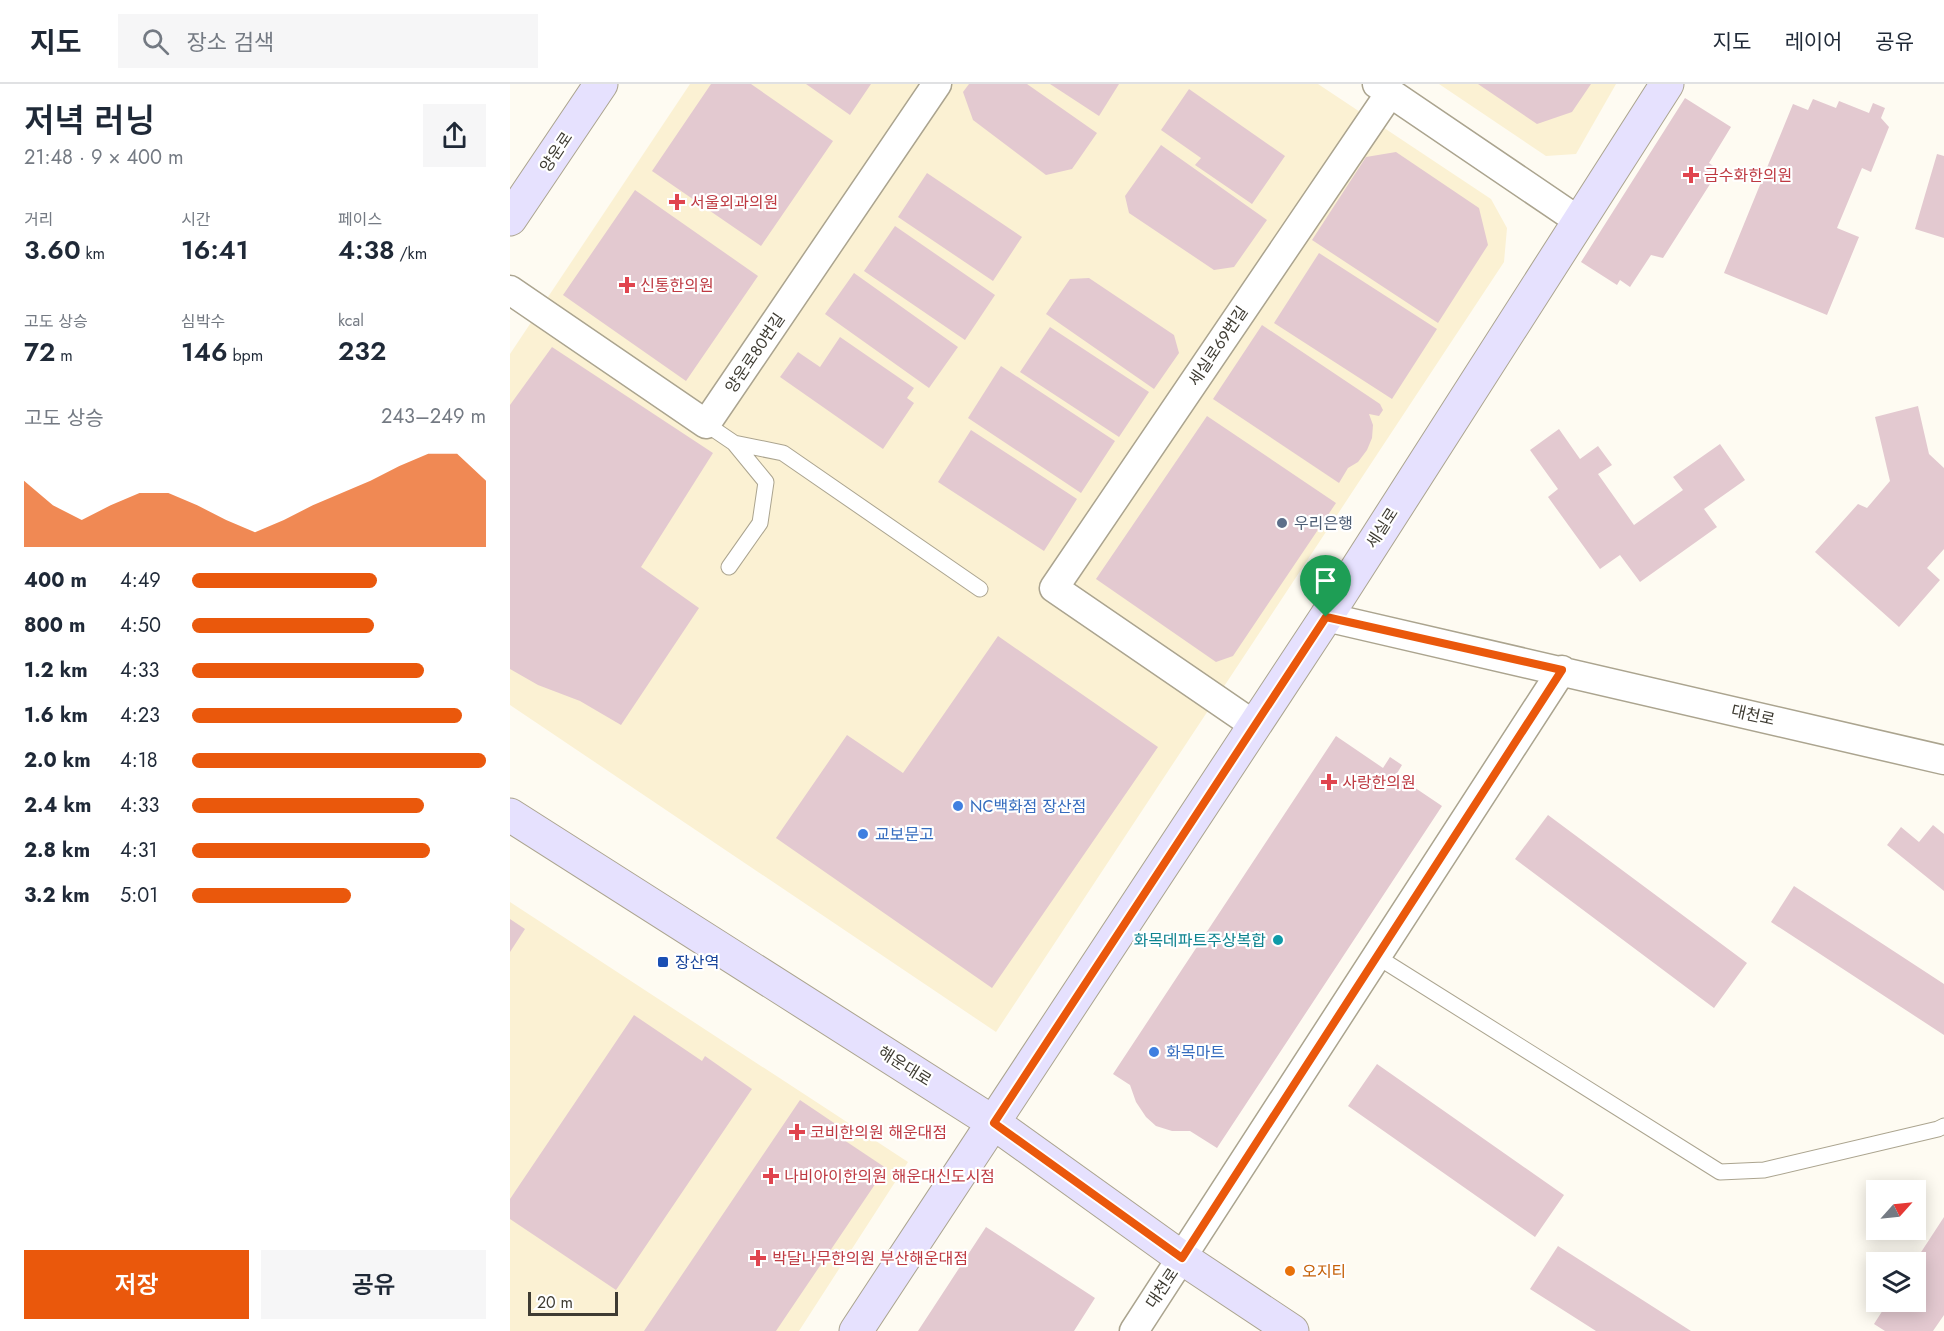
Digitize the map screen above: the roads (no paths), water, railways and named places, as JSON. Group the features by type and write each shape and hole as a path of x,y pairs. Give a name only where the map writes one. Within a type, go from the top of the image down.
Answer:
{"street":[{"name":"양운로","path":"510,219 601,84"},
{"name":"양운로80번길","path":"706,424 936,84"},
{"name":"세실로","path":"856,1331 1326,617 1667,84"},
{"name":"세실로69번길","path":"1254,724 1054,588 1384,88 1579,221"},
{"path":"510,290 706,424"},
{"name":"대천로","path":"1326,617 1944,760"},
{"name":"대천로","path":"1134,1331 1562,670"},
{"name":"해운대로","path":"510,815 994,1123 1182,1258 1292,1331"}],"lane":[{"path":"706,424 734,443 766,482 760,523 729,567"},
{"path":"734,443 783,453 980,589"},
{"path":"1376,956 1720,1172 1764,1170 1944,1126"}],"place":[{"name":"금수화한의원","path":"1691,175"},
{"name":"서울외과의원","path":"677,202"},
{"name":"신통한의원","path":"627,285"},
{"name":"우리은행","path":"1282,523"},
{"name":"사랑한의원","path":"1329,782"},
{"name":"NC백화점 장산점","path":"958,806"},
{"name":"교보문고","path":"863,834"},
{"name":"화목데파트주상복합","path":"1278,940"},
{"name":"장산역","path":"663,962"},
{"name":"화목마트","path":"1154,1052"},
{"name":"코비한의원 해운대점","path":"797,1132"},
{"name":"나비아이한의원 해운대신도시점","path":"771,1176"},
{"name":"박달나무한의원 부산해운대점","path":"758,1258"},
{"name":"오지티","path":"1290,1271"}]}
